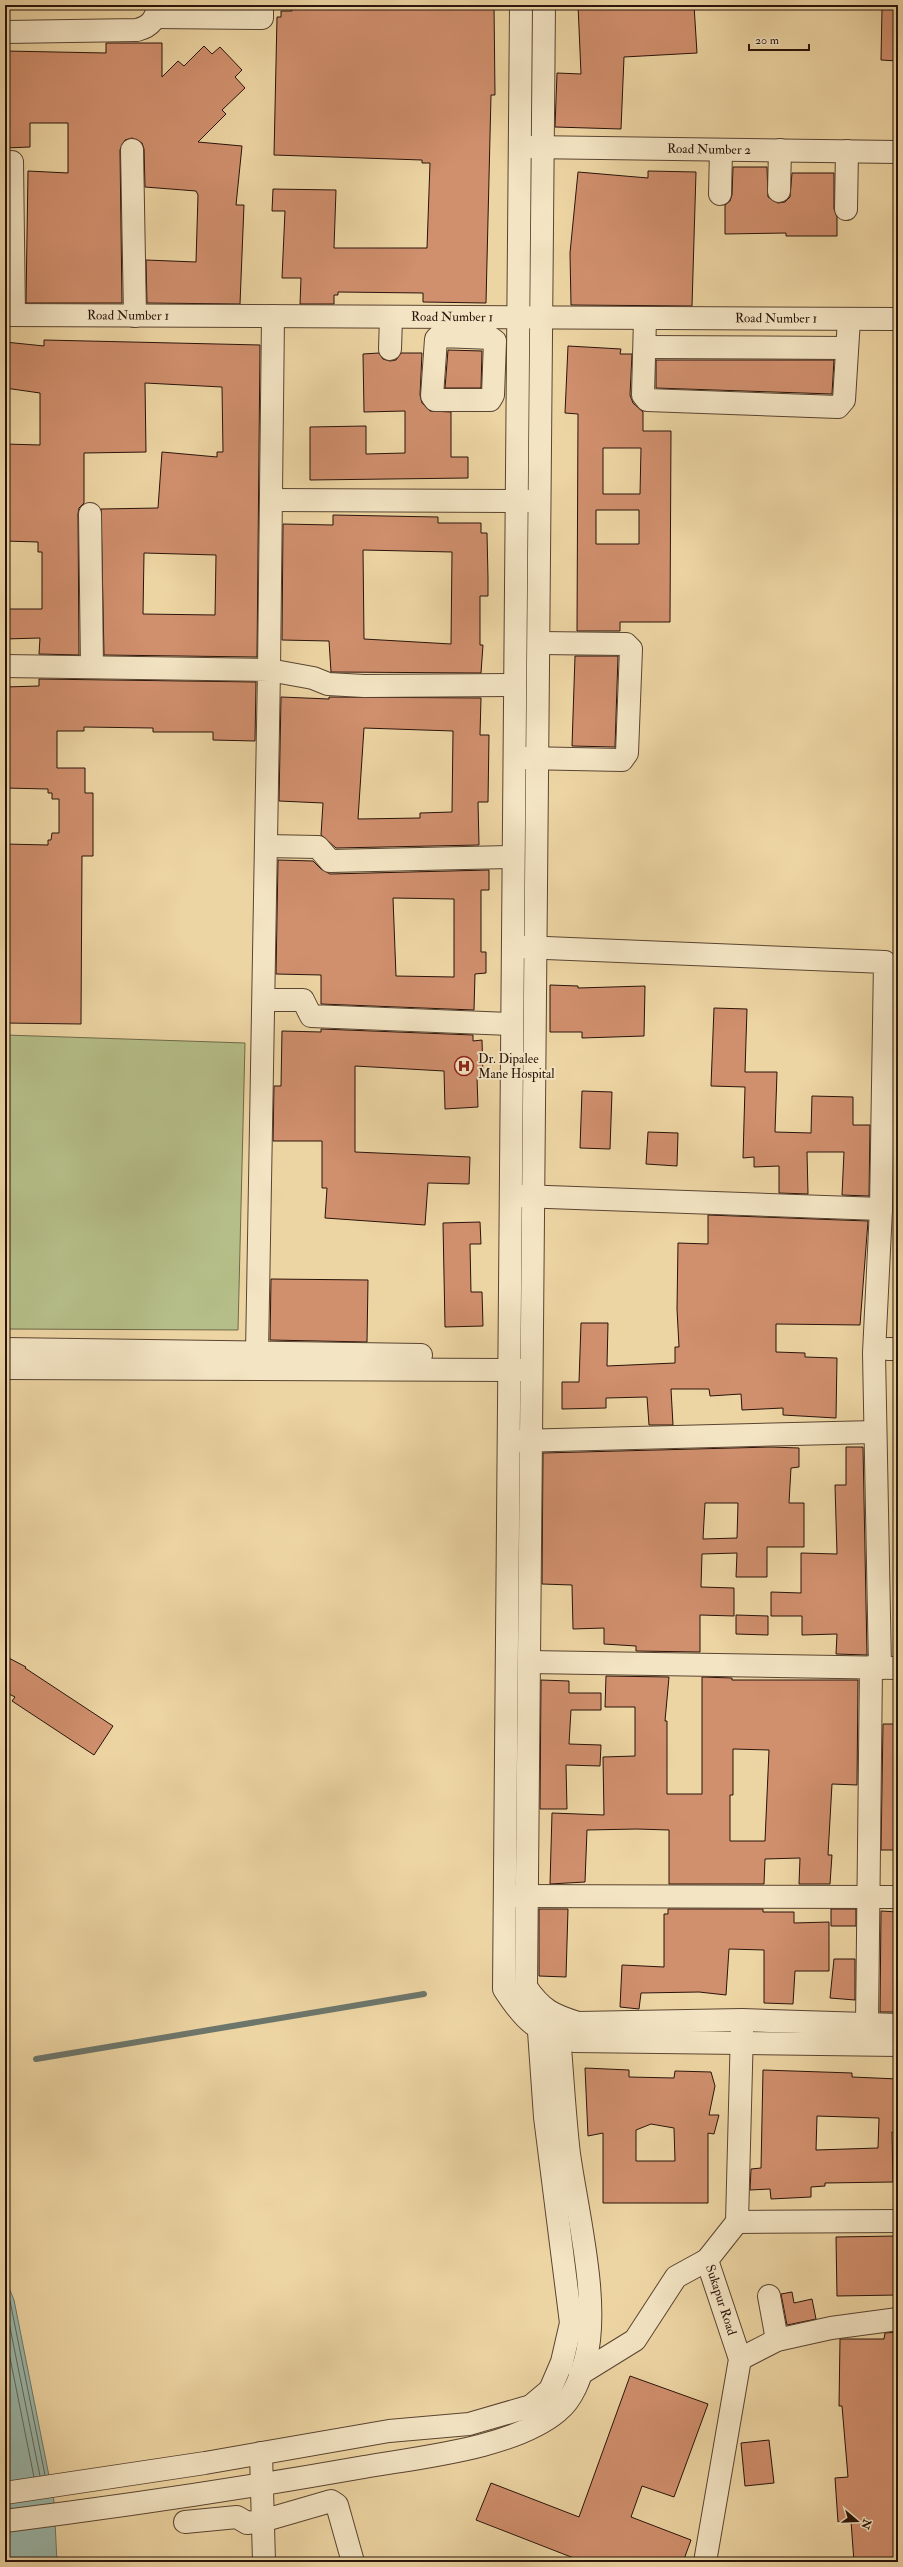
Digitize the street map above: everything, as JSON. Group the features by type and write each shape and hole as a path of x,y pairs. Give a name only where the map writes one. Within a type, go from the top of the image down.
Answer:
{"street":[{"path":"5,32 137,30 149,27 157,11 262,18 262,5"},
{"path":"521,5 510,1196 520,1363 530,1440 526,1987 538,2004 574,2041 898,2045"},
{"path":"544,5 533,1196 520,1363 509,1441 504,1989 522,2016 538,2027 559,2027 578,2023 742,2020 898,2025"},
{"name":"Road Number 2","path":"520,147 898,152"},
{"path":"132,150 135,316"},
{"path":"720,194 721,150"},
{"path":"779,191 780,150"},
{"path":"846,208 847,151"},
{"path":"9,315 12,162"},
{"name":"Road Number 1","path":"9,315 427,317 467,327 518,318 898,319"},
{"path":"257,1352 264,1000 273,316"},
{"path":"390,349 391,317"},
{"path":"425,375 427,317"},
{"path":"645,318 643,395 647,400 838,407 844,400 849,319"},
{"path":"645,347 847,348"},
{"path":"271,500 540,501"},
{"path":"90,514 92,667"},
{"path":"514,758 622,760 627,753 631,649 626,644 539,643"},
{"path":"5,666 269,670 313,678 328,684 357,686 515,685"},
{"path":"266,846 318,848 330,861 513,857"},
{"path":"513,946 885,962 881,1209 874,1353 874,1432 883,1668 868,1896 867,2025"},
{"path":"264,1000 303,1000 311,1016 512,1024"},
{"path":"510,1196 881,1209"},
{"path":"5,1349 257,1352 520,1363"},
{"path":"5,1368 520,1363"},
{"path":"509,1441 874,1432"},
{"path":"529,1662 883,1668"},
{"path":"505,1896 898,1897"},
{"path":"5,2493 120,2476 389,2431 469,2424 531,2406 550,2390 562,2362 571,2323 546,2133 538,2027 538,2004"},
{"path":"742,2020 737,2222 898,2221"},
{"path":"5,2521 262,2484 418,2458 501,2441 533,2427 559,2411 574,2392 585,2360 590,2332 590,2299 569,2154 559,2027"},
{"name":"Sukapur Road","path":"705,2562 740,2358 708,2260 737,2222"},
{"path":"580,2374 635,2340 676,2277 708,2260"},
{"path":"769,2296 777,2340"},
{"path":"740,2358 777,2340 831,2328 898,2319"},
{"path":"261,2453 264,2562"},
{"path":"184,2522 237,2517 247,2523 262,2521 331,2501 337,2505 353,2562"}],"green space":[{"path":"5,1035 245,1043 238,1330 5,1329"}],"water":[{"path":"5,2278 14,2300 54,2501 57,2562 5,2562"}],"building":[{"path":"292,5 494,5 495,95 491,95 486,303 423,302 423,293 338,292 338,295 334,295 334,304 300,304 301,278 282,278 285,211 272,211 273,189 336,190 334,248 427,248 430,163 422,163 422,160 274,155 277,17 281,17 281,11 292,11"},
{"path":"578,5 694,5 697,53 624,57 621,129 555,127 557,73 581,74"},
{"path":"882,8 898,8 898,61 881,60"},
{"path":"106,43 162,43 162,77 178,61 184,66 204,46 212,54 220,47 242,70 235,77 245,88 222,110 226,114 198,142 242,146 236,205 244,205 240,304 147,303 146,260 196,262 198,195 196,191 145,187 144,149 142,143 132,138 125,140 120,150 122,303 26,303 28,171 68,173 68,123 30,123 30,147 5,148 5,51 106,53"},
{"path":"733,167 767,167 768,197 778,203 785,202 790,197 792,173 834,173 834,209 837,217 837,236 786,236 786,233 725,234 725,205 730,201 732,195"},
{"path":"648,171 696,172 692,306 571,305 570,253 578,172 648,178"},
{"path":"44,340 260,345 257,657 104,655 101,509 158,508 162,452 217,457 217,452 223,452 222,387 145,383 146,452 84,453 84,503 79,508 78,514 79,655 39,654 40,638 5,639 5,609 42,609 42,552 38,552 38,542 5,541 5,444 40,445 40,393 5,388 5,342 44,346","holes":["144,553 216,555 215,615 143,614"]},
{"path":"568,346 621,349 620,354 632,354 630,395 633,403 643,412 643,431 671,431 670,622 620,622 620,631 577,631 578,414 565,413","holes":["603,448 641,448 640,494 603,494","596,510 639,510 639,544 596,544"]},
{"path":"448,350 482,351 481,388 445,388"},
{"path":"379,353 383,359 390,361 396,360 401,353 422,353 420,395 422,403 430,411 451,412 451,457 468,457 468,478 310,480 310,427 366,426 366,454 405,453 405,411 364,412 363,354"},
{"path":"656,360 834,360 832,394 656,388"},
{"path":"333,515 438,517 438,523 481,523 481,533 487,533 488,596 480,596 480,645 483,645 481,673 331,672 329,641 282,640 283,524 333,525","holes":["363,550 452,552 451,644 364,639"]},
{"path":"575,656 618,656 615,747 572,746"},
{"path":"39,679 256,682 255,741 213,740 213,732 153,732 153,728 84,727 84,731 57,731 57,768 85,768 85,793 93,793 93,856 82,856 81,1024 5,1023 5,844 48,845 48,840 51,840 52,833 59,833 59,799 52,799 52,793 48,793 48,789 5,788 5,687 39,686"},
{"path":"281,697 329,699 329,697 481,698 480,735 489,735 488,802 478,802 479,845 336,848 321,835 323,803 279,801","holes":["364,728 453,731 452,812 420,813 420,818 358,819"]},
{"path":"278,860 313,861 321,869 330,874 489,870 489,890 481,890 481,952 486,952 486,973 475,974 474,1010 321,1004 321,975 276,974","holes":["393,898 454,899 454,977 396,976"]},
{"path":"550,985 578,986 578,988 645,986 644,1036 582,1038 582,1032 550,1032"},
{"path":"714,1008 747,1009 745,1072 777,1072 775,1132 811,1133 812,1096 853,1097 853,1125 870,1125 869,1196 842,1195 844,1152 807,1152 808,1194 779,1193 779,1166 754,1167 754,1157 743,1158 745,1087 711,1086"},
{"path":"321,1029 473,1035 473,1041 482,1040 483,1077 477,1077 478,1107 445,1109 444,1071 355,1066 355,1152 470,1157 469,1184 428,1183 425,1225 325,1218 327,1188 322,1188 322,1141 273,1141 274,1086 281,1086 282,1031 321,1032"},
{"path":"582,1091 612,1092 610,1149 580,1148"},
{"path":"648,1132 678,1133 677,1166 646,1164"},
{"path":"708,1215 868,1221 860,1325 776,1324 776,1352 805,1353 805,1357 837,1358 836,1418 783,1415 783,1408 742,1410 741,1394 710,1396 709,1389 671,1389 673,1425 649,1425 647,1397 606,1398 606,1408 562,1409 562,1382 579,1382 581,1323 608,1323 607,1366 675,1363 675,1347 679,1347 677,1309 678,1243 708,1244"},
{"path":"480,1222 481,1244 470,1244 471,1292 482,1292 483,1326 445,1327 443,1223"},
{"path":"271,1279 368,1280 367,1342 270,1340"},
{"path":"771,1447 799,1448 799,1467 791,1468 789,1503 804,1503 804,1547 767,1547 767,1577 736,1577 737,1553 702,1554 701,1587 734,1588 734,1616 700,1615 700,1652 636,1651 636,1646 604,1644 604,1628 573,1629 572,1585 542,1584 543,1453","holes":["705,1503 738,1503 737,1538 703,1539"]},
{"path":"846,1447 863,1447 867,1655 836,1654 837,1634 802,1635 802,1616 771,1616 771,1592 801,1593 801,1553 837,1554 835,1485 846,1485"},
{"path":"736,1615 768,1616 768,1635 736,1634"},
{"path":"5,1656 26,1667 25,1668 113,1726 94,1755 12,1701 15,1697 5,1692"},
{"path":"606,1676 669,1677 665,1721 667,1721 667,1794 702,1794 702,1677 732,1678 732,1680 858,1680 857,1785 832,1784 828,1855 832,1855 830,1884 799,1884 800,1858 765,1859 764,1884 669,1884 669,1830 637,1829 587,1830 585,1882 550,1884 552,1813 604,1815 603,1757 635,1756 635,1707 605,1707","holes":["733,1749 769,1750 765,1841 730,1841 730,1795 733,1795"]},
{"path":"541,1680 569,1681 569,1693 601,1693 601,1710 571,1710 569,1744 601,1745 600,1766 566,1765 567,1809 540,1809"},
{"path":"883,1724 898,1724 898,1850 881,1850"},
{"path":"539,1909 568,1909 566,1977 539,1976"},
{"path":"668,1909 763,1909 763,1912 794,1912 794,1923 829,1922 829,1971 795,1971 793,2004 764,2003 764,1950 729,1949 726,1995 699,1992 641,1993 639,2009 620,2007 622,1965 664,1967 664,1914 668,1914"},
{"path":"831,1909 856,1909 856,1926 831,1926"},
{"path":"881,1911 898,1912 898,2012 880,2012"},
{"path":"834,1959 855,1959 855,2000 830,1998"},
{"path":"585,2068 629,2070 629,2077 674,2078 675,2071 711,2072 715,2086 709,2115 719,2115 714,2134 708,2133 708,2203 603,2203 603,2133 588,2136","holes":["651,2124 674,2128 675,2161 636,2161 636,2130"]},
{"path":"763,2070 852,2073 852,2077 898,2079 898,2132 892,2132 893,2182 825,2183 825,2186 811,2187 811,2197 771,2199 770,2189 750,2190 751,2169 761,2168","holes":["817,2116 879,2118 878,2148 816,2150"]},
{"path":"898,2236 898,2295 837,2296 836,2237"},
{"path":"792,2292 794,2303 812,2299 816,2319 787,2325 781,2294"},
{"path":"898,2332 898,2397 895,2423 898,2422 898,2462 896,2462 898,2562 854,2562 851,2521 838,2522 835,2478 848,2477 842,2406 839,2406 840,2339 884,2339 885,2333"},
{"path":"630,2376 708,2404 674,2497 642,2486 631,2517 691,2540 683,2562 584,2562 476,2520 491,2483 579,2517"},
{"path":"769,2440 774,2483 745,2486 741,2443"}],"waterway":[{"path":"36,2059 424,1994"}],"place":[{"name":"Dr. Dipalee Mane Hospital","path":"464,1066"}]}
